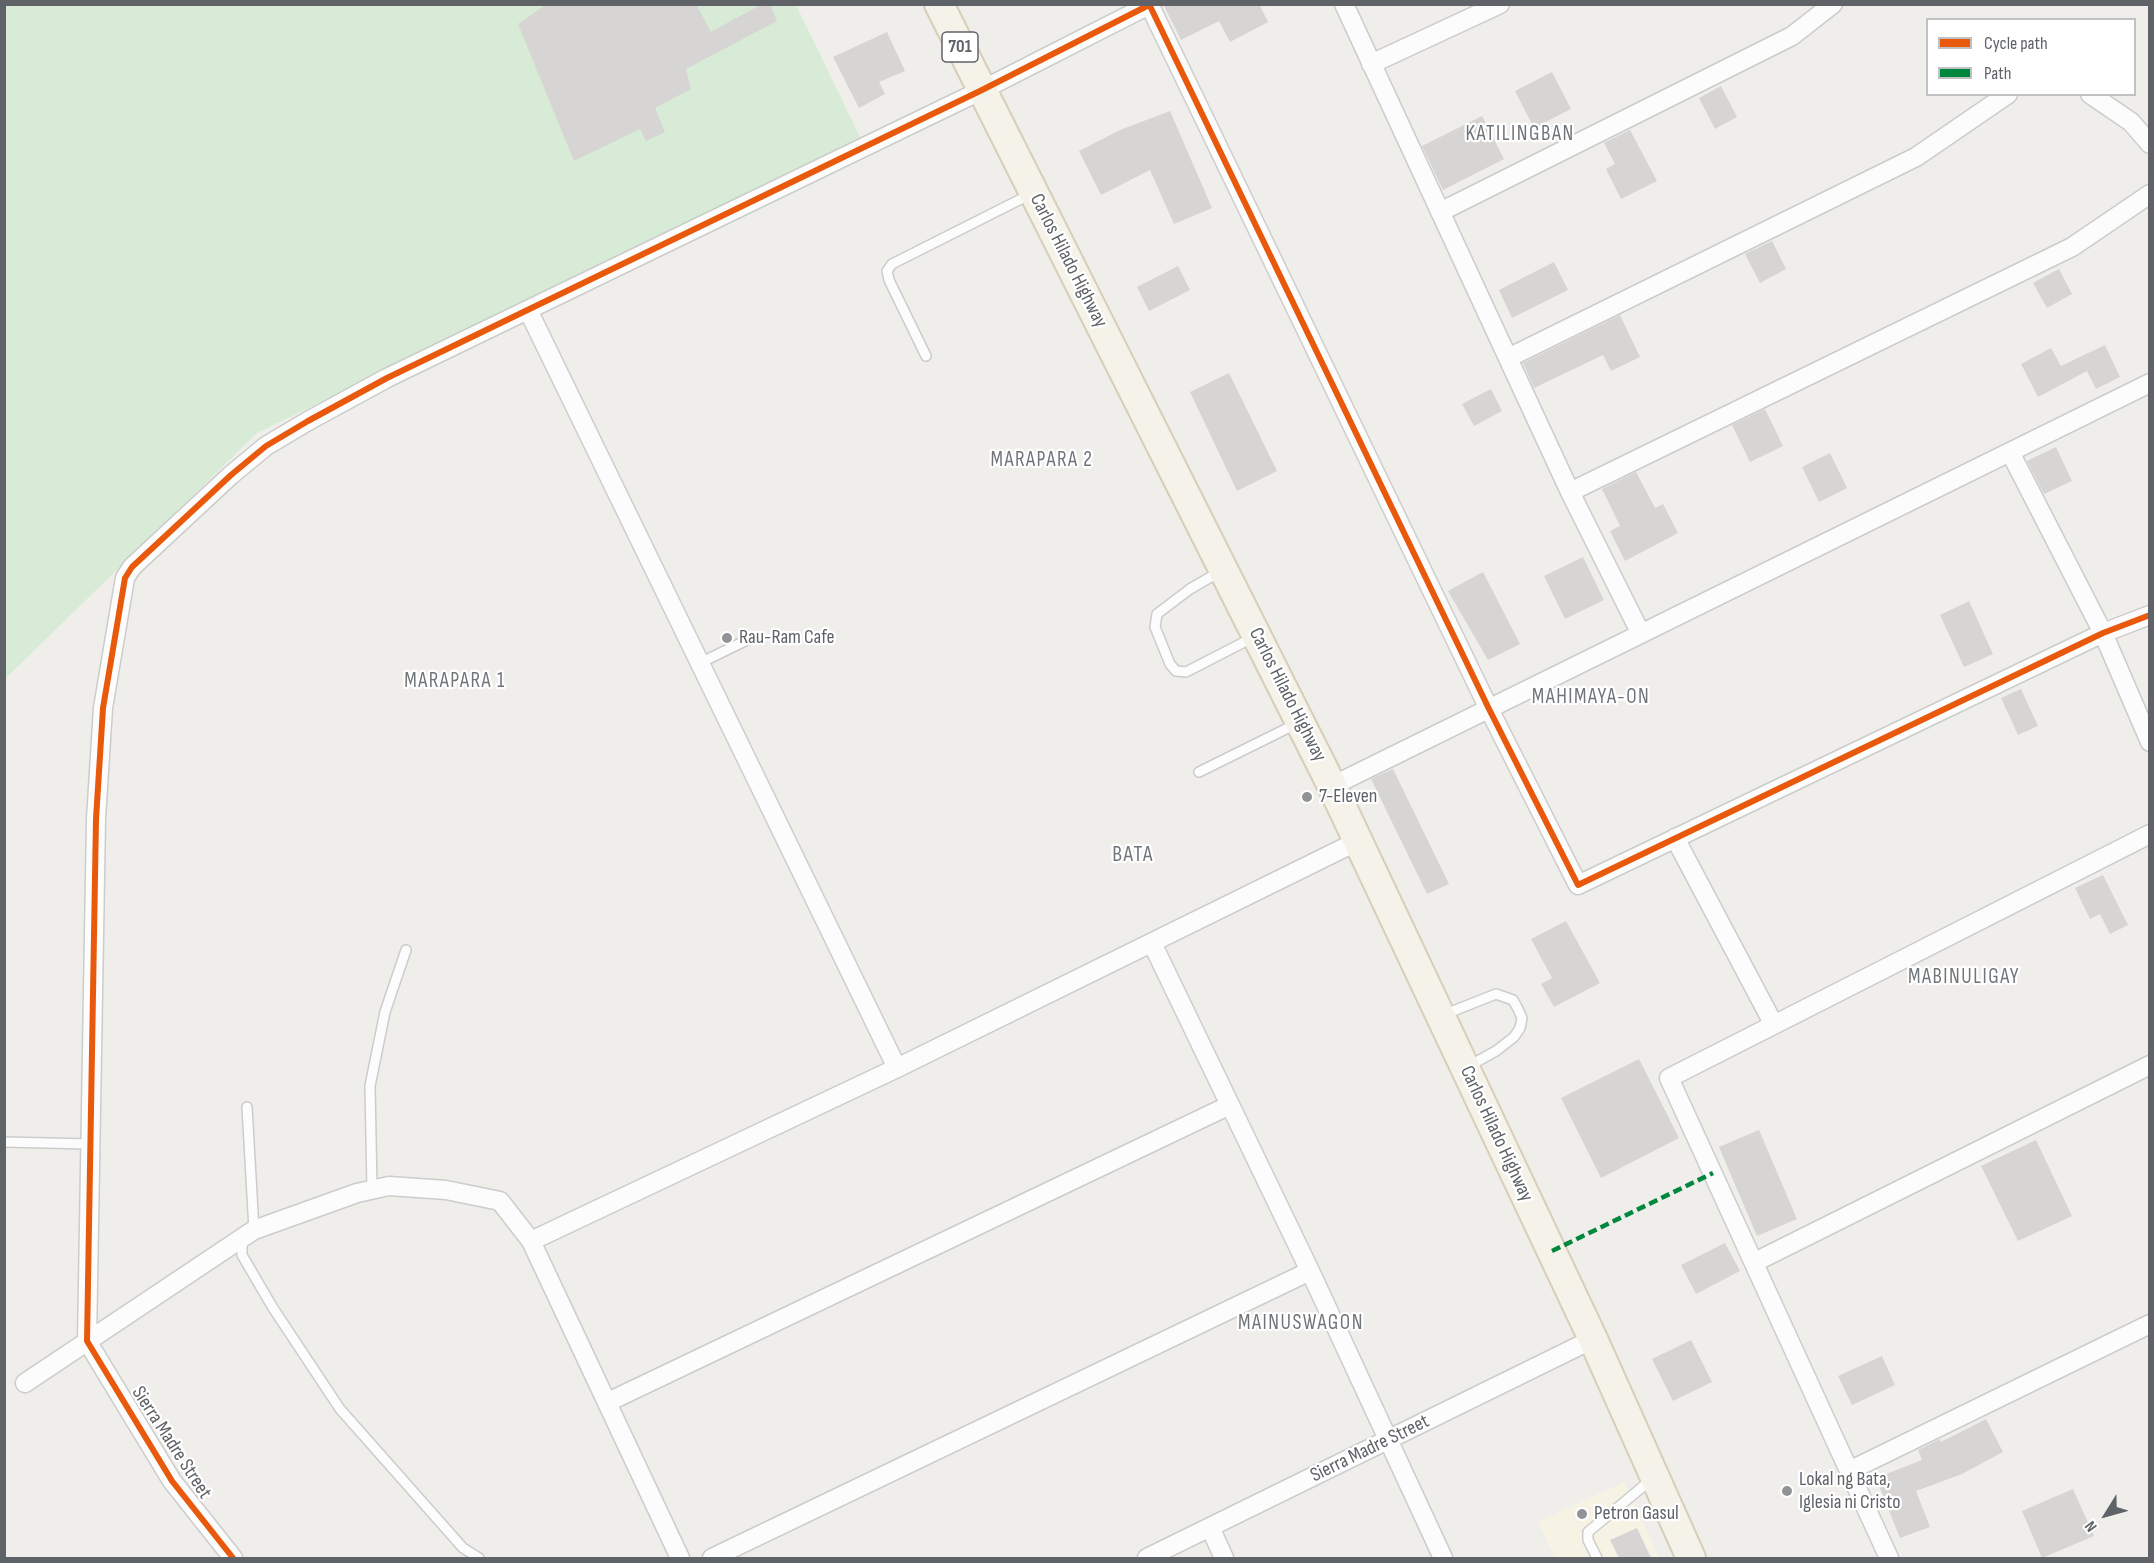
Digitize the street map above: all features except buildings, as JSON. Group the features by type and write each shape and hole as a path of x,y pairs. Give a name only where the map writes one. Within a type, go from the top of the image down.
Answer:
{"main road":[{"name":"Carlos Hilado Highway","path":"939,4 1332,786 1593,1339 1691,1558"}],"street":[{"path":"1344,4 1570,492 1641,634"},
{"path":"1371,64 1500,4"},
{"path":"1440,212 1792,36 1833,4"},
{"path":"87,1341 94,881 103,708 125,578 132,567 193,509 266,446 387,378 982,90 1149,5 1489,709 1578,885 2103,633 2150,615"},
{"path":"1508,358 1916,157 2005,96"},
{"path":"2093,96 2131,122 2150,144"},
{"path":"1570,492 2072,247 2150,194"},
{"path":"528,310 897,1068"},
{"path":"1332,786 2150,383"},
{"path":"2010,452 2103,633 2150,742"},
{"path":"1889,1558 1669,1077 2150,834"},
{"path":"1675,838 1773,1023"},
{"path":"531,1241 897,1068 1358,841"},
{"path":"1152,943 1310,1271 1443,1558"},
{"path":"1755,1262 2150,1065"},
{"path":"608,1402 1230,1105"},
{"path":"25,1383 248,1234 372,1189 389,1186 446,1190 500,1201 531,1241 680,1558"},
{"path":"712,1558 1310,1271"},
{"path":"1849,1471 2150,1324"},
{"name":"Sierra Madre Street","path":"1147,1558 1593,1339"},
{"name":"Sierra Madre Street","path":"87,1341 172,1481 233,1558"},
{"path":"1210,1527 1224,1558"}],"lane":[{"path":"926,356 888,280 887,271 892,264 1033,193"},
{"path":"1223,570 1190,589 1158,614 1155,627 1170,664 1176,671 1186,672 1257,636"},
{"path":"700,663 749,639"},
{"path":"1199,772 1300,722"},
{"path":"372,1189 370,1086 384,1012 406,950"},
{"path":"1441,1016 1496,994 1513,1000 1518,1009 1522,1018 1520,1028 1514,1037 1496,1052 1465,1068"},
{"path":"247,1107 248,1234 242,1255 273,1308 340,1409 463,1548 479,1558"},
{"path":"4,1142 90,1144"},
{"path":"1598,1558 1588,1540 1588,1532 1654,1478"}],"shaded area":[{"path":"1624,1482 1660,1558 1555,1558 1538,1522"}],"green space":[{"path":"5,5 796,5 861,139 257,433 5,679"}],"marked path":[{"path":"1552,1251 1713,1173"}],"cycle path":[{"path":"1149,4 1489,709 1578,885 2103,633 2150,615"},
{"path":"233,1558 172,1481 87,1341 96,819 103,708 125,578 132,567 231,475 266,446 308,421 387,378 982,90 1151,4"}],"place":[{"name":"Rau-Ram Cafe","path":"727,638"},
{"name":"7-Eleven","path":"1307,797"},
{"name":"Lokal ng Bata, Iglesia ni Cristo","path":"1787,1491"},
{"name":"Petron Gasul","path":"1582,1514"}],"district":[{"name":"KATILINGBAN","path":"1520,135"},
{"name":"MARAPARA 2","path":"1042,461"},
{"name":"MARAPARA 1","path":"455,682"},
{"name":"MAHIMAYA-ON","path":"1591,698"},
{"name":"BATA","path":"1133,855"},
{"name":"MABINULIGAY","path":"1964,978"},
{"name":"MAINUSWAGON","path":"1301,1324"}]}
